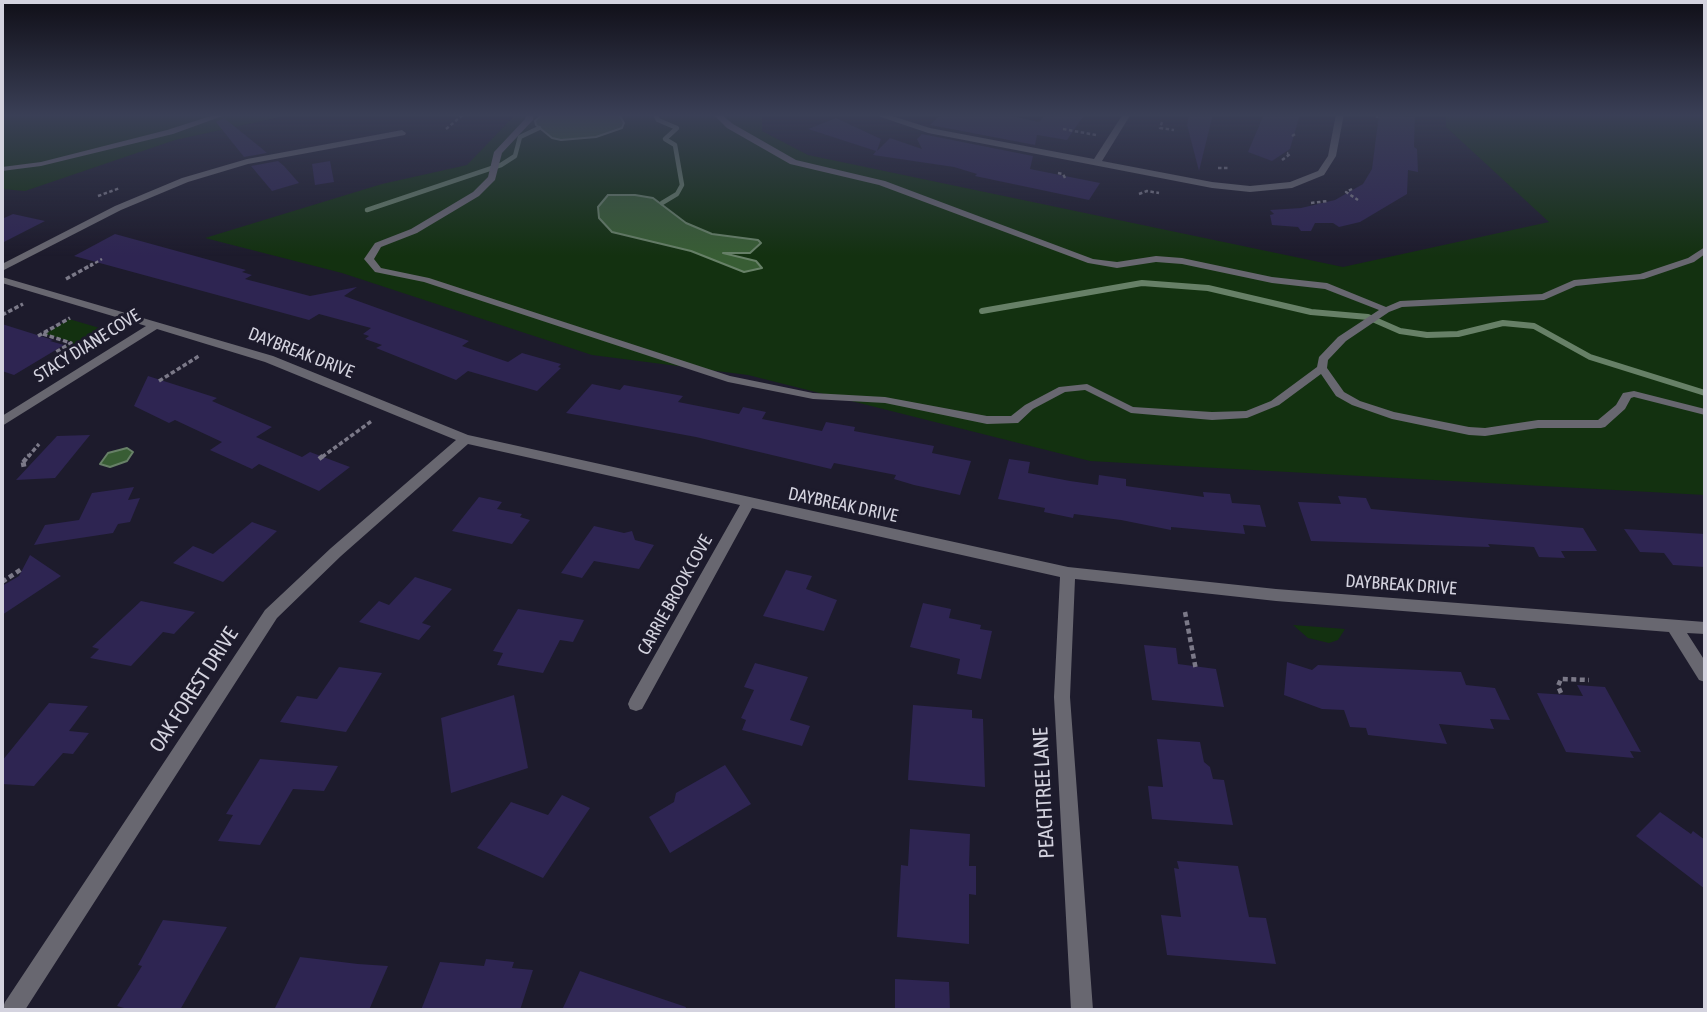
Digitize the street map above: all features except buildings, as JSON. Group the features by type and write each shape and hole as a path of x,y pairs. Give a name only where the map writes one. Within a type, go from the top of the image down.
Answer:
{"street":[{"path":"2,268 118,208 197,176 251,161"},
{"path":"1087,161 1226,188 1262,189 1311,179 1328,166 1329,161"},
{"name":"DAYBREAK DRIVE","path":"2,280 269,359 464,439 747,504 1068,573 1276,595 1705,628"},
{"name":"STACY DIANE COVE","path":"2,422 156,325"},
{"name":"OAK FOREST DRIVE","path":"13,1010 271,614 336,552 464,439"},
{"name":"CARRIE BROOK COVE","path":"636,704 747,504"},
{"name":"PEACHTREE LANE","path":"1068,573 1062,697 1082,1010"},
{"path":"1674,626 1705,675"}],"lane":[{"path":"2,169 52,161"},
{"path":"496,161 477,194 414,232 378,245 370,254 378,270 426,280 728,379 813,396 885,400 987,420 1014,419 1028,407 1063,389 1087,387 1130,410 1212,416 1247,414 1275,403 1322,368"},
{"path":"792,161 882,183 1091,261 1117,265 1156,259 1182,261 1272,280 1326,286 1386,310"},
{"path":"1705,250 1690,260 1641,276 1574,282 1544,298 1465,303 1416,302 1386,310 1342,339 1323,359 1322,368 1340,394 1356,403 1403,418 1469,431 1485,432 1538,424 1601,424 1621,407 1627,396 1634,394 1705,411"}],"path":[{"path":"1052,172 1063,174 1066,180"},
{"path":"98,196 120,188"},
{"path":"1352,189 1346,192 1358,200"},
{"path":"1139,194 1147,191 1159,194"},
{"path":"1311,204 1328,201"},
{"path":"66,279 102,259"},
{"path":"2,315 23,304"},
{"path":"56,352 71,343 40,335 71,318"},
{"path":"159,382 199,356"},
{"path":"319,459 373,419"},
{"path":"26,464 21,464 39,444"},
{"path":"2,582 23,568"},
{"path":"1185,612 1196,670"},
{"path":"1561,693 1558,686 1561,679 1589,680"}],"shaded area":[{"path":"2,161 113,161 25,191 2,189"},
{"path":"471,161 838,161 1343,267 1549,222 1483,161 1705,161 1705,495 1090,461 748,375 592,355 342,273 205,238 382,184 467,165"},
{"path":"608,195 653,198 686,223 712,234 758,240 761,243 750,253 723,253 756,261 762,268 744,272 691,251 612,232 599,218 598,207"},
{"path":"69,319 103,329 105,337 83,353 65,348 73,342 45,334"},
{"path":"127,448 133,452 127,461 110,467 100,464 108,453"},
{"path":"1293,625 1345,629 1338,640 1329,643 1308,638"}],"waterway":[{"path":"367,210 507,161"},
{"path":"662,203 677,194 682,185 678,161"},
{"path":"982,311 1142,283 1208,288 1311,312 1368,317 1400,331 1427,335 1458,334 1503,323 1534,326 1590,357 1705,393"}]}
